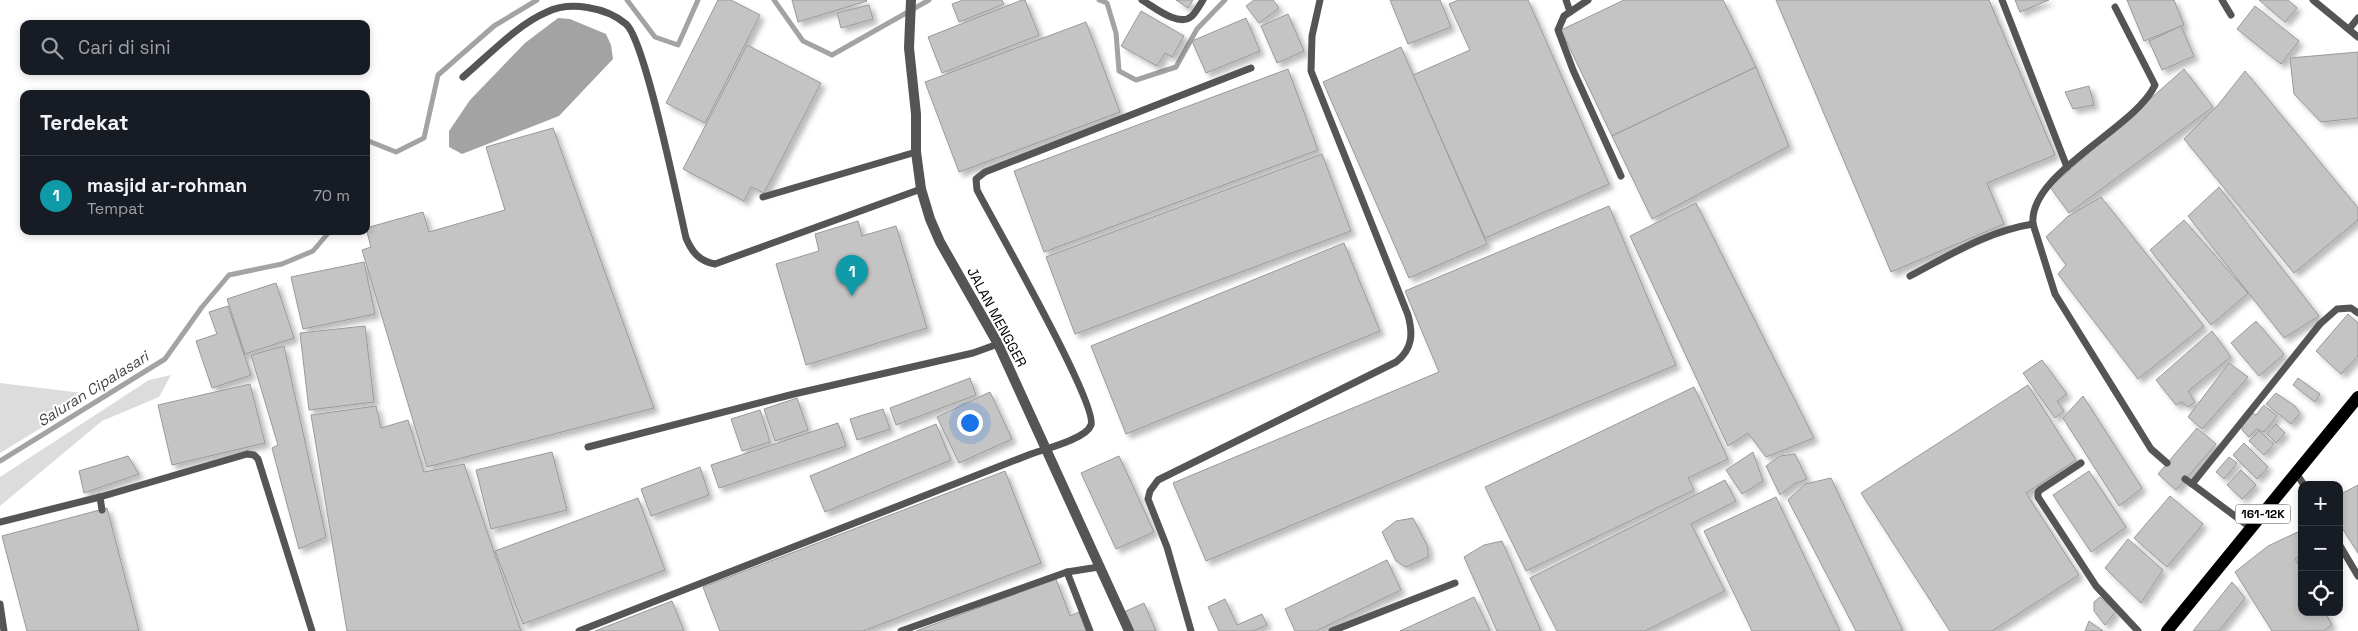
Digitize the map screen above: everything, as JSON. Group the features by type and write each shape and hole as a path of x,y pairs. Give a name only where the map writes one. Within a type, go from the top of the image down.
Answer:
{"main road":[{"name":"161-12K","path":"2167,631 2358,397"}],"street":[{"name":"JALAN MENGGER","path":"911,1 909,48 916,114 916,152 921,189 940,242 998,344 1129,631"}],"lane":[{"path":"1142,0 1177,20 1182,20 1190,18 1204,0"},
{"path":"1191,631 1167,547 1148,499 1154,485 1158,480 1396,362 1404,356 1410,343 1412,330 1408,315 1311,71 1312,36 1320,0"},
{"path":"1566,0 1570,12"},
{"path":"1588,0 1564,16 1558,30 1573,70 1621,176"},
{"path":"2002,0 2067,167"},
{"path":"2222,0 2231,15"},
{"path":"2313,0 2358,37"},
{"path":"463,77 525,25 546,12 568,5 607,14 627,24 642,54 686,238 692,251 704,262 715,264 921,189"},
{"path":"2115,7 2155,85 2134,110 2067,167 2044,191 2032,216 2055,294 2151,449 2167,463"},
{"path":"2349,29 2358,18"},
{"path":"579,631 1070,440 1088,430 1092,423 1088,406 1071,366 977,190 976,179 985,172 1251,68"},
{"path":"763,197 916,152"},
{"path":"1910,276 1972,243 2009,228 2033,224"},
{"path":"2192,484 2320,324 2337,309 2351,308 2358,313"},
{"path":"588,447 794,394 973,353 998,344"},
{"path":"0,522 100,497 247,454 254,455 258,459 312,631"},
{"path":"2081,463 2040,490 2038,497 2096,586 2138,631"},
{"path":"2296,473 2301,481"},
{"path":"2185,479 2251,528"},
{"path":"100,497 102,510"},
{"path":"2343,551 2358,576"},
{"path":"901,631 1066,572 1099,567"},
{"path":"1066,572 1090,631"},
{"path":"1332,631 1455,583"},
{"path":"0,604 4,631"}],"shaded area":[{"path":"558,18 570,19 606,34 611,45 613,59 559,116 462,154 449,147 449,131 470,100 525,43"},
{"path":"171,375 159,397 102,421 0,506 0,477 149,380"},
{"path":"0,383 82,393 82,403 0,453"}],"building":[{"path":"718,0 731,0 760,15 705,123 666,103"},
{"path":"792,0 866,0 867,1 798,22"},
{"path":"963,0 1002,0 1004,4 959,22 952,4"},
{"path":"1025,0 1039,35 942,73 928,37"},
{"path":"1176,0 1193,0 1188,8"},
{"path":"1254,0 1273,0 1279,8 1259,23 1246,6"},
{"path":"1390,0 1440,0 1451,27 1408,44"},
{"path":"1458,0 1528,0 1609,184 1485,238 1413,75 1470,50 1449,4"},
{"path":"1624,0 1723,0 1756,67 1612,136 1561,30"},
{"path":"1776,0 1989,0 2055,155 1987,183 2004,224 1891,272"},
{"path":"2015,0 2049,0 2020,12"},
{"path":"2127,0 2174,0 2184,25 2144,41"},
{"path":"2259,0 2288,0 2297,8 2285,22"},
{"path":"869,5 873,19 841,28 837,13"},
{"path":"2255,6 2299,41 2281,64 2237,29"},
{"path":"1141,11 1184,36 1172,57 1165,53 1157,66 1121,46"},
{"path":"1288,14 1304,51 1277,63 1261,26"},
{"path":"1246,18 1260,51 1206,73 1192,41"},
{"path":"1086,22 1120,112 959,172 925,82"},
{"path":"2181,26 2194,56 2162,70 2149,41"},
{"path":"747,45 821,83 764,193 751,187 744,201 683,169"},
{"path":"1401,47 1487,244 1409,278 1323,82"},
{"path":"2358,52 2358,118 2321,122 2294,94 2290,58"},
{"path":"1756,67 1789,146 1652,219 1612,136"},
{"path":"1288,69 1318,150 1044,252 1014,171"},
{"path":"2184,69 2213,107 2069,213 2050,187"},
{"path":"2245,71 2358,208 2358,220 2294,273 2184,139 2218,105"},
{"path":"2089,86 2094,105 2073,109 2065,92"},
{"path":"553,128 654,408 427,467 362,250 371,247 368,235 370,235 370,227 423,212 429,232 505,210 486,147"},
{"path":"1322,154 1351,231 1075,334 1046,257"},
{"path":"2219,187 2319,316 2284,338 2188,216"},
{"path":"2101,197 2204,326 2138,379 2058,274 2066,265 2046,237 2067,217"},
{"path":"1696,203 1814,438 1766,457 1748,433 1728,446 1630,236"},
{"path":"1609,206 1676,365 1206,561 1173,483 1439,372 1405,291"},
{"path":"2184,220 2248,293 2211,325 2150,250"},
{"path":"858,221 862,236 896,226 927,328 806,365 776,264 819,251 815,234"},
{"path":"1344,243 1380,331 1126,434 1091,346"},
{"path":"364,262 375,314 303,329 291,277"},
{"path":"276,283 294,338 245,354 227,299"},
{"path":"228,306 251,375 212,388 196,341 217,334 209,312"},
{"path":"2348,314 2358,323 2358,356 2341,374 2316,351"},
{"path":"2256,321 2284,354 2259,376 2231,343"},
{"path":"365,326 374,402 309,410 300,333"},
{"path":"2212,331 2231,357 2188,391 2195,402 2188,407 2182,402 2176,405 2156,380"},
{"path":"284,346 326,537 299,549 272,448 278,445 251,355"},
{"path":"2042,360 2067,394 2057,401 2064,411 2055,418 2023,373"},
{"path":"2229,363 2248,377 2202,429 2188,417"},
{"path":"970,378 976,395 896,425 890,408"},
{"path":"2298,378 2320,394 2315,402 2293,385"},
{"path":"250,384 265,443 172,465 158,405"},
{"path":"2028,385 2076,460 2026,493 2079,575 1992,631 1950,631 1861,493"},
{"path":"1694,387 1728,459 1688,478 1694,490 1526,571 1485,487"},
{"path":"990,392 1012,439 959,463 937,417"},
{"path":"2276,393 2295,406 2300,413 2291,424 2266,404"},
{"path":"2083,396 2142,488 2119,506 2063,418"},
{"path":"797,398 808,430 775,441 764,409"},
{"path":"2264,405 2277,416 2264,432 2256,429 2249,437 2242,430 2242,423 2252,413 2256,415"},
{"path":"376,406 381,428 408,420 424,472 464,464 521,631 347,631 311,415"},
{"path":"883,409 890,429 857,440 850,419"},
{"path":"760,410 770,442 742,451 731,419"},
{"path":"838,423 846,446 719,488 711,465"},
{"path":"936,424 951,460 825,512 810,476"},
{"path":"2276,424 2285,433 2276,443 2267,434"},
{"path":"2197,428 2216,444 2176,490 2158,474"},
{"path":"2259,431 2274,444 2264,455 2249,441"},
{"path":"2244,443 2268,467 2257,479 2233,455"},
{"path":"552,452 567,510 491,529 476,470"},
{"path":"1753,452 1763,481 1742,494 1726,470"},
{"path":"1795,454 1807,479 1794,484 1780,495 1766,466 1780,456"},
{"path":"128,456 139,474 84,493 79,471"},
{"path":"1119,456 1154,532 1116,549 1081,473"},
{"path":"2229,457 2237,463 2224,479 2216,472"},
{"path":"700,467 709,495 651,516 641,489"},
{"path":"2241,470 2256,485 2242,499 2227,485"},
{"path":"1005,471 1041,563 863,631 720,631 703,587"},
{"path":"2089,471 2126,527 2091,552 2053,495"},
{"path":"1831,478 1903,631 1856,631 1788,500 1805,484"},
{"path":"1725,480 1736,501 1691,524 1725,591 1645,631 1557,631 1530,578"},
{"path":"2358,485 2358,553 2343,529 2343,493"},
{"path":"2170,496 2203,524 2167,567 2134,538"},
{"path":"1776,497 1840,631 1752,631 1704,531"},
{"path":"638,498 665,570 523,624 495,551"},
{"path":"107,508 139,631 27,631 2,536"},
{"path":"1413,518 1428,547 1428,557 1406,567 1396,561 1382,532 1396,521"},
{"path":"2298,532 2298,557 2295,559 2298,564 2298,616 2327,616 2332,625 2323,631 2272,631 2235,572 2268,546"},
{"path":"2128,539 2163,570 2141,603 2105,568"},
{"path":"1502,541 1541,631 1497,631 1464,557 1484,545"},
{"path":"1387,560 1401,590 1316,631 1295,631 1285,609"},
{"path":"1056,579 1070,616 1079,612 1086,631 916,631"},
{"path":"2232,582 2245,598 2219,631 2193,631"},
{"path":"1474,597 1490,631 1400,631"},
{"path":"2100,597 2116,611 2105,625 2094,611 2094,602"},
{"path":"1225,599 1237,625 1262,614 1267,625 1253,631 1219,631 1208,607"},
{"path":"672,601 684,631 595,631"},
{"path":"1144,603 1156,631 1132,631 1124,612"},
{"path":"2089,621 2103,631 2085,631"}],"waterway":[{"name":"Saluran Cipalasari","path":"370,142 396,152 424,138 438,75 494,26 537,0"},
{"name":"Saluran Cipalasari","path":"627,0 655,37 678,45 698,0"},
{"name":"Saluran Cipalasari","path":"774,0 803,41 832,55 929,0"},
{"name":"Saluran Cipalasari","path":"1099,0 1107,3 1116,33 1119,71 1136,80 1176,67 1197,29 1225,0"},
{"name":"Saluran Cipalasari","path":"0,461 165,359 202,307 229,275 282,264 313,251 327,235"}],"place":[{"name":"masjid ar-rohman","path":"852,296"}]}
